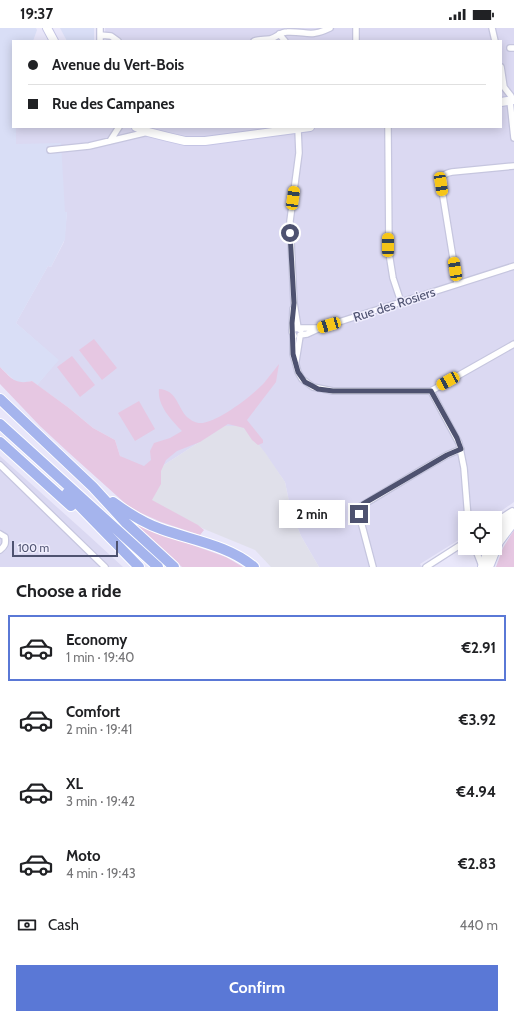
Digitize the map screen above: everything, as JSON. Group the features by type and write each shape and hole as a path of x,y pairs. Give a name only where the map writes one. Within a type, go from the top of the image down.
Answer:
{"highway":[{"path":"0,396 93,487 126,523 174,567"},
{"path":"0,399 10,407"},
{"path":"2,426 138,567"},
{"path":"2,426 158,567"},
{"path":"0,442 138,567"},
{"path":"93,487 129,514 146,523 232,554 248,562 254,567"}],"main road":[{"path":"47,28 53,40"},
{"path":"502,97 512,98"},
{"path":"502,102 512,98"},
{"path":"138,128 148,132 185,141 205,141 304,128"},
{"path":"502,525 514,513"},
{"path":"502,537 514,522"},
{"path":"482,567 489,555"},
{"path":"489,567 492,555"}],"street":[{"path":"100,28 100,38 111,36 117,40"},
{"path":"256,40 271,39 286,32 311,34 319,33 330,28"},
{"path":"356,28 356,40"},
{"path":"492,28 495,40"},
{"path":"279,34 284,40"},
{"path":"502,89 512,98 514,138"},
{"path":"110,141 118,128"},
{"path":"388,128 389,253 393,278 401,302"},
{"path":"298,129 299,153 290,221 295,330 293,354 298,372 305,382 318,389 333,391 431,391 514,344"},
{"path":"50,150 89,146 148,132"},
{"path":"457,283 441,184 442,177 447,173 452,172 514,166"},
{"name":"Rue des Rosiers","path":"300,335 307,334 320,328 457,283 514,266"},
{"name":"Rue des Rosiers","path":"295,330 320,328"},
{"path":"295,330 301,330 296,363"},
{"path":"431,391 457,438 461,449 468,510"},
{"path":"373,567 359,514 361,506 447,455 461,449"},
{"path":"0,465 105,567"},
{"path":"502,518 514,510"},
{"path":"0,534 5,538 6,542 4,547 0,550"},
{"path":"426,567 458,546"},
{"path":"478,555 482,567"}],"shaded area":[{"path":"0,28 36,28 37,30 33,40 12,40 12,128 16,128 16,144 61,143 65,212 67,212 65,239 51,267 48,266 16,323 59,360 37,385 32,381 24,383 15,381 0,367"},
{"path":"60,28 94,28 94,40 66,40"},
{"path":"105,28 514,28 514,502 501,511 458,511 458,540 420,564 422,567 319,567 301,536 291,511 285,482 252,436 238,426 224,426 147,476 120,456 115,440 93,428 69,408 37,385 58,360 16,323 48,266 51,267 64,242 67,212 65,212 15,144 16,128 502,128 502,40 106,40"},
{"path":"94,339 117,368 102,380 79,350"},
{"path":"72,356 95,385 80,397 57,367"},
{"path":"279,364 276,382 247,420 263,440 263,443 258,445 252,440 244,428 228,424 200,442 177,451 166,460 161,471 161,484 152,500 198,525 204,530 200,535 161,522 127,505 40,426 0,384 0,367 14,380 21,382 32,381 93,428 115,440 120,456 144,466 151,460 150,451 154,443 170,438 182,431 169,417 162,406 159,389 165,390 173,395 183,412 190,420 197,423 206,422 215,419 234,408 252,394 264,383"},
{"path":"139,401 155,429 135,441 118,413"},
{"path":"224,426 238,426 247,429 285,482 291,511 301,536 319,567 271,567 255,550 204,529 151,500 147,476"},
{"path":"0,456 87,534 123,567 0,567"},
{"path":"133,520 153,531 226,557 243,567 182,567 133,523"},
{"path":"514,530 514,567 496,567 500,555 502,555 503,548"}],"route":[{"path":"290,233 294,303 292,323 293,354 298,372 302,379 309,385 318,389 333,391 431,391 460,443 461,449 447,455 363,504 359,509 359,514"}]}
